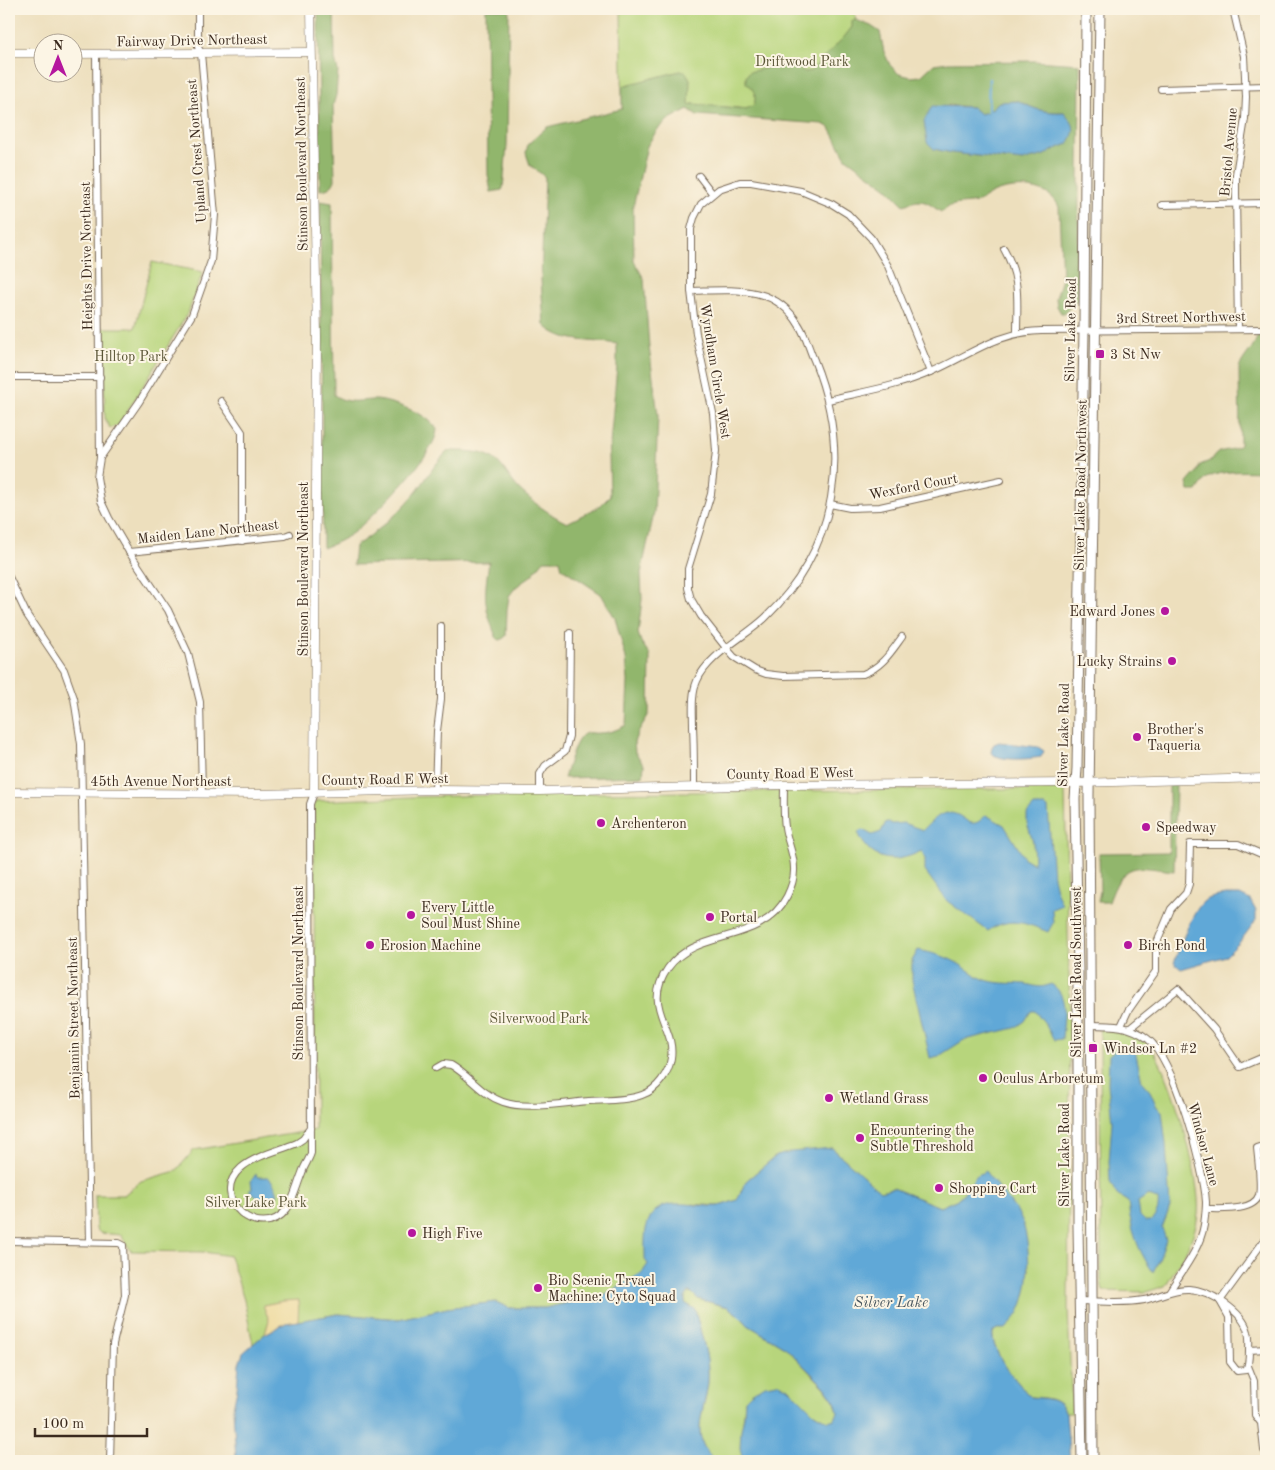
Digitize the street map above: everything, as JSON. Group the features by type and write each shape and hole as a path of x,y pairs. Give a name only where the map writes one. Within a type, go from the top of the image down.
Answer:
{"main road":[{"name":"Silver Lake Road","path":"1082,1461 1079,1301 1078,972 1075,876 1084,330 1086,9"},
{"name":"Silver Lake Road Northwest","path":"1089,782 1100,9"},
{"name":"Silver Lake Road Southwest","path":"1089,782 1092,1461"}],"street":[{"name":"Upland Crest Northeast","path":"100,458 139,402 192,316 211,261 215,215 201,53 198,47 198,9"},
{"name":"Stinson Boulevard Northeast","path":"311,9 317,336 314,793 310,804 311,1128 310,1157 287,1208 276,1218 268,1221 253,1220 242,1215 237,1210 231,1195 232,1180 237,1172 248,1162 297,1143 308,1134 311,1128"},
{"name":"Bristol Avenue","path":"1233,9 1244,56 1245,87 1245,119 1236,174 1238,329"},
{"name":"Fairway Drive Northeast","path":"82,54 311,52"},
{"path":"9,53 32,53"},
{"name":"Heights Drive Northeast","path":"96,54 100,376 100,458 97,477 101,501 109,518 151,587 168,610 188,653 200,702 202,793"},
{"path":"1161,89 1266,86"},
{"path":"699,176 712,193"},
{"name":"Wyndham Circle West","path":"902,637 878,667 870,671 854,674 783,676 766,674 745,665 727,649 698,611 688,588 688,569 711,494 716,451 713,412 696,334 691,291 691,229 697,211 712,193 729,184 754,182 817,196 848,214 860,225 880,251 888,266 931,372"},
{"path":"1162,205 1266,203"},
{"path":"1004,249 1014,266 1016,277 1016,333"},
{"path":"691,291 735,290 754,292 769,298 791,314 802,330 819,373 828,400 835,446 835,468 830,504 819,540 811,557 792,587 765,618 705,667 700,674 694,692 694,787"},
{"name":"3rd Street Northwest","path":"828,400 900,382 931,372 999,338 1016,333 1084,330 1266,329"},
{"path":"9,377 100,376"},
{"path":"221,401 242,432 242,541"},
{"name":"Wexford Court","path":"830,504 850,508 880,507 1001,480"},
{"name":"Maiden Lane Northeast","path":"129,552 242,541 290,534"},
{"name":"Benjamin Street Northeast","path":"9,577 28,615 64,670 74,698 81,744 90,1242"},
{"path":"435,790 436,730 442,693 441,626"},
{"path":"540,791 540,774 545,766 565,751 569,736 570,633"},
{"name":"County Road E West","path":"314,793 435,790 540,791 784,785 1076,783 1266,778"},
{"path":"436,1068 443,1064 452,1065 494,1099 514,1105 530,1106 625,1099 650,1091 663,1078 671,1060 671,1045 661,1018 658,1002 660,985 667,969 688,951 763,923 778,911 790,890 793,880 794,861 785,828 784,785"},
{"name":"45th Avenue Northeast","path":"9,792 314,793"},
{"path":"1121,1026 1128,1011 1156,971 1156,945 1171,909 1186,893 1189,884 1190,844 1238,844 1266,856"},
{"path":"1130,1028 1178,988 1214,1029 1240,1067 1266,1056"},
{"name":"Windsor Lane","path":"1091,1025 1130,1028 1154,1044 1167,1067 1187,1119 1196,1150 1206,1209 1199,1241 1169,1292"},
{"path":"1206,1209 1235,1208 1249,1206 1255,1202 1259,1194 1257,1148 1266,1145"},
{"path":"1220,1301 1266,1238"},
{"path":"9,1240 119,1242 124,1245 125,1295 113,1344 110,1461"},
{"path":"1079,1301 1143,1300 1169,1292 1196,1289 1205,1292 1236,1312 1245,1324 1248,1332 1248,1366 1254,1381 1255,1415 1261,1423 1264,1450"},
{"path":"1220,1301 1229,1317 1230,1362 1237,1371 1246,1370 1248,1366"},
{"path":"1249,1350 1266,1349"}],"green space":[{"path":"318,9 334,9 335,60 338,71 336,95 333,105 335,180 329,188 320,190"},
{"path":"486,9 509,9 507,146 503,188 502,190 491,192 488,175"},
{"name":"Driftwood Park","path":"621,9 855,9 860,119 693,104 623,132"},
{"path":"856,20 880,32 884,52 890,65 899,74 911,77 921,76 934,64 948,62 1033,61 1080,64 1078,300 1065,313 1061,313 1057,306 1056,298 1062,279 1059,207 1055,200 1041,191 1032,188 1006,189 992,193 977,202 950,206 941,212 920,201 904,205 886,187 846,158 830,128 823,124 697,115 688,109 668,120 657,130 647,146 633,207 634,261 644,279 649,347 658,415 654,513 641,573 642,599 638,633 641,642 650,655 649,714 634,742 635,752 644,765 643,776 564,778 576,745 583,735 610,732 626,725 628,681 626,658 615,618 601,594 562,568 560,560 544,560 532,575 516,587 509,596 506,636 501,640 497,639 487,609 486,584 489,562 353,565 355,546 379,529 401,509 448,451 484,454 494,459 524,494 548,512 567,523 600,506 610,496 609,456 617,366 617,344 568,338 551,331 544,325 541,280 545,177 530,165 526,153 528,144 547,127 622,109 622,86 680,71 685,71 690,79 689,105 746,109 754,105 755,98 753,90 746,83 746,77 749,72 792,62 805,72 811,71 845,36 852,27 852,21","holes":["1019,101 1035,109 1064,112 1068,144 1044,155 1023,161 952,153 934,149 948,105 972,107 980,114 988,112 999,102"]},
{"path":"320,201 332,203 334,395 349,401 380,400 394,404 422,415 437,429 427,453 389,499 354,532 323,548"},
{"name":"Hilltop Park","path":"152,262 203,272 188,313 119,425 110,428 105,419 103,328 135,328"},
{"path":"1266,333 1266,472 1221,473 1207,478 1197,491 1189,491 1187,483 1197,472 1200,465 1212,460 1217,453 1240,445 1239,368 1258,334"},
{"path":"1176,785 1174,871 1150,868 1133,869 1126,872 1120,878 1109,902 1098,902 1100,891 1099,853 1169,852 1169,786"},
{"name":"Silverwood Park","path":"1060,789 1065,791 1070,1025 1068,1308 1072,1413 1066,1413 1060,1404 1051,1399 1030,1397 1000,1358 993,1340 993,1331 997,1329 1025,1296 1029,1270 1027,1246 976,1176 960,1198 940,1207 893,1188 880,1191 832,1148 776,1156 746,1181 737,1200 719,1206 692,1204 642,1273 604,1295 545,1308 509,1308 496,1302 447,1308 399,1319 338,1314 286,1323 265,1334 253,1344 244,1300 230,1256 204,1252 131,1251 121,1235 100,1233 96,1229 95,1195 124,1195 141,1181 176,1171 194,1150 315,1130 315,801 592,793"},
{"path":"1100,1029 1114,1029 1135,1035 1152,1049 1160,1062 1176,1104 1184,1129 1195,1178 1198,1214 1190,1243 1165,1286 1146,1292 1103,1291 1101,1281"},
{"path":"689,1292 698,1299 728,1307 748,1325 786,1348 825,1388 835,1402 838,1412 835,1420 828,1421 814,1413 789,1388 745,1400 742,1438 743,1461 715,1461 707,1452 700,1433 700,1423 708,1382 708,1364 695,1309 685,1303 684,1298"}],"sand":[{"path":"299,1300 298,1321 286,1323 265,1334 269,1320 263,1305"}],"water":[{"path":"1019,101 1041,110 1064,112 1074,127 1068,144 1044,155 1023,161 952,153 934,149 927,142 924,121 932,106 972,107 980,114 988,112 999,102"},
{"path":"999,742 1038,747 1044,751 1041,757 1001,758 991,753 994,744"},
{"path":"1034,806 1045,806 1048,808 1053,877 1062,905 1052,909 1053,923 1048,932 1018,922 996,926 988,931 947,901 925,871 925,859 922,851 898,859 883,858 876,855 866,846 858,832 863,830 872,835 881,832 886,822 893,824 903,823 923,830 935,818 946,813 956,814 972,823 976,823 986,815 1004,825 1025,859 1034,864 1033,842 1027,823 1027,814"},
{"path":"1226,895 1240,895 1250,900 1256,911 1256,920 1239,943 1226,956 1181,969 1174,963 1194,914 1205,900"},
{"path":"918,950 949,959 985,980 1038,987 1051,984 1057,989 1063,1001 1062,1039 1054,1040 1044,1022 1035,1011 1031,1011 1025,1021 1015,1028 964,1040 939,1056 930,1058 912,980 912,961"},
{"path":"1125,1046 1136,1054 1142,1082 1150,1091 1157,1107 1162,1111 1170,1207 1162,1228 1166,1240 1153,1272 1136,1239 1128,1202 1117,1195 1110,1182 1109,1162 1112,1122 1108,1084 1109,1055 1119,1047","holes":["1148,1195 1158,1200 1158,1209 1155,1216 1151,1221 1145,1221 1140,1216 1138,1202"]},
{"name":"Silver Lake","path":"832,1148 880,1191 893,1188 940,1207 960,1198 976,1176 985,1171 1010,1203 1022,1220 1025,1231 1029,1268 1028,1280 1023,1304 1018,1314 1006,1329 997,1329 993,1332 993,1340 1000,1358 1030,1397 1056,1401 1063,1408 1066,1413 1070,1461 743,1461 740,1448 745,1400 765,1385 777,1383 789,1388 814,1413 828,1421 835,1419 838,1412 835,1402 825,1387 786,1348 748,1325 728,1307 698,1299 689,1292 685,1298 685,1303 695,1309 708,1364 708,1382 700,1423 700,1433 707,1452 715,1461 236,1461 233,1408 239,1364 243,1353 265,1334 286,1323 338,1314 399,1319 447,1308 496,1302 509,1308 545,1308 604,1295 642,1273 648,1264 645,1260 646,1229 652,1215 659,1208 677,1204 718,1206 737,1200 746,1181 776,1156 792,1152"},
{"path":"256,1174 257,1177 268,1177 275,1186 278,1195 276,1194 270,1200 261,1199 258,1201 258,1197 249,1190 252,1188 251,1181"}],"waterway":[{"path":"988,112 989,79"}],"place":[{"name":"3 St Nw","path":"1100,354"},
{"name":"Edward Jones","path":"1165,611"},
{"name":"Lucky Strains","path":"1172,661"},
{"name":"Brother's Taqueria","path":"1137,737"},
{"name":"Archenteron","path":"601,823"},
{"name":"Speedway","path":"1146,827"},
{"name":"Every Little Soul Must Shine","path":"411,915"},
{"name":"Portal","path":"710,917"},
{"name":"Erosion Machine","path":"370,945"},
{"name":"Birch Pond","path":"1128,945"},
{"name":"Windsor Ln #2","path":"1093,1048"},
{"name":"Oculus Arboretum","path":"983,1078"},
{"name":"Wetland Grass","path":"829,1098"},
{"name":"Encountering the Subtle Threshold","path":"860,1138"},
{"name":"Shopping Cart","path":"939,1188"},
{"name":"High Five","path":"412,1233"},
{"name":"Bio Scenic Trvael Machine: Cyto Squad","path":"538,1288"}],"park label":[{"name":"Silver Lake Park","path":"256,1202"}]}
